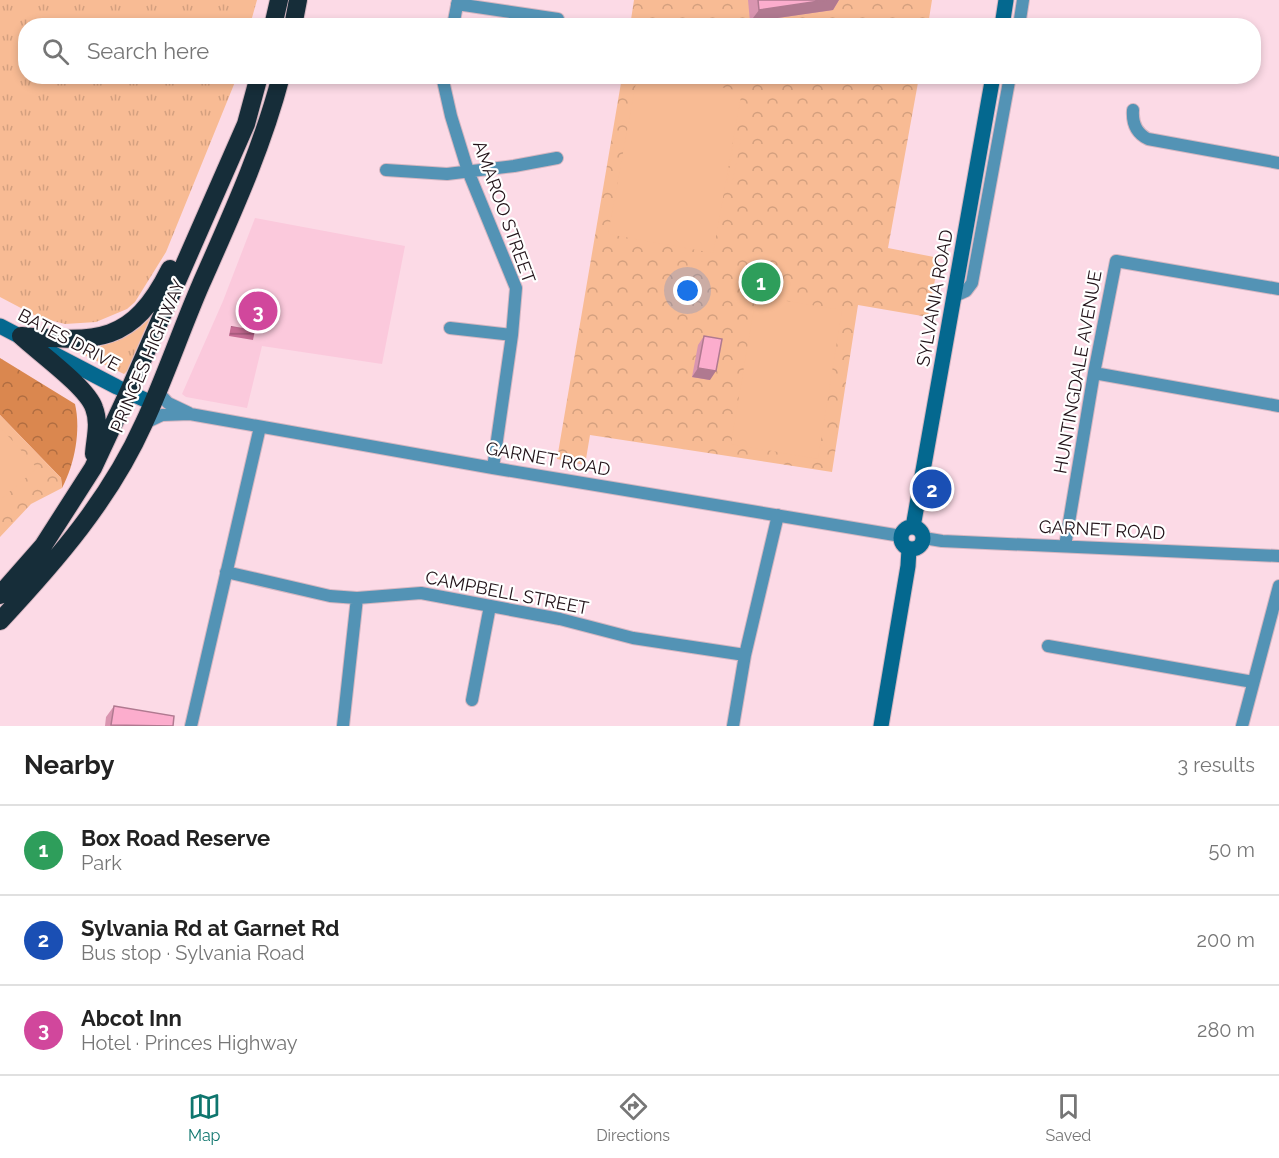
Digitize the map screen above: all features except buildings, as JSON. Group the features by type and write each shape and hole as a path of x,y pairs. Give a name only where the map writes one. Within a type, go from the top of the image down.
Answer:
{"highway":[{"path":"275,18 279,0"},
{"path":"294,18 298,0"},
{"name":"PRINCES HIGHWAY","path":"0,595 43,546 93,468 246,124 257,84"},
{"name":"PRINCES HIGHWAY","path":"0,621 48,570 88,520 119,470 144,423 251,169 272,113 280,84"},
{"path":"21,336 80,339 104,336 117,331 148,307 173,264 190,249"},
{"path":"21,336 91,401 97,423 93,468"}],"street":[{"path":"1003,18 1006,0"},
{"path":"1020,18 1023,0"},
{"path":"454,18 457,2 552,18"},
{"name":"AMAROO STREET","path":"444,84 468,171 516,288 512,335 493,468"},
{"name":"SYLVANIA ROAD","path":"881,726 911,537 992,84"},
{"path":"955,296 966,291 972,283 1009,84"},
{"path":"1133,110 1135,128 1148,139 1279,163"},
{"path":"386,170 447,174 557,159"},
{"name":"HUNTINGDALE AVENUE","path":"1065,546 1094,373 1116,261 1279,289"},
{"name":"BATES DRIVE","path":"0,326 128,393 154,397"},
{"path":"450,328 512,335"},
{"path":"1094,373 1279,406"},
{"name":"GARNET ROAD","path":"154,397 190,414"},
{"name":"GARNET ROAD","path":"144,423 162,415 190,414 493,468 942,542 1279,556"},
{"path":"191,726 260,426"},
{"path":"733,726 745,655 778,515"},
{"name":"CAMPBELL STREET","path":"226,572 330,596 357,598 421,593 560,619 633,638 745,655"},
{"path":"1242,726 1279,586"},
{"path":"343,726 357,598"},
{"path":"472,700 490,606"},
{"path":"1048,646 1253,682"}],"shaded area":[{"path":"255,218 405,246 382,364 262,346 247,408 186,397 182,394 223,301"},
{"path":"231,326 255,330 253,340 229,336"}],"green space":[{"path":"0,0 257,0 252,18 18,18 18,84 234,84 166,252 135,302 127,309 96,322 65,324 38,317 0,297"},
{"path":"634,0 932,0 929,18 631,18"},
{"path":"621,84 918,84 888,248 939,258 928,317 858,305 832,472 590,435 585,465 557,459"},
{"path":"636,84 702,84 742,91 713,253 608,234"},
{"path":"735,138 741,139 732,184 727,183"},
{"path":"756,296 842,310 818,459 731,444"},
{"path":"150,318 124,374 80,353 77,348 88,348 116,341 134,332"},
{"path":"0,358 75,404 76,447 67,479 62,488 61,478 0,415"},
{"path":"0,415 61,478 62,488 31,504 0,537"},
{"path":"0,427 37,468 0,500"}],"place":[{"name":"Box Road Reserve","path":"761,282"},
{"name":"Abcot Inn","path":"258,311"},
{"name":"Sylvania Rd at Garnet Rd","path":"932,489"}]}
